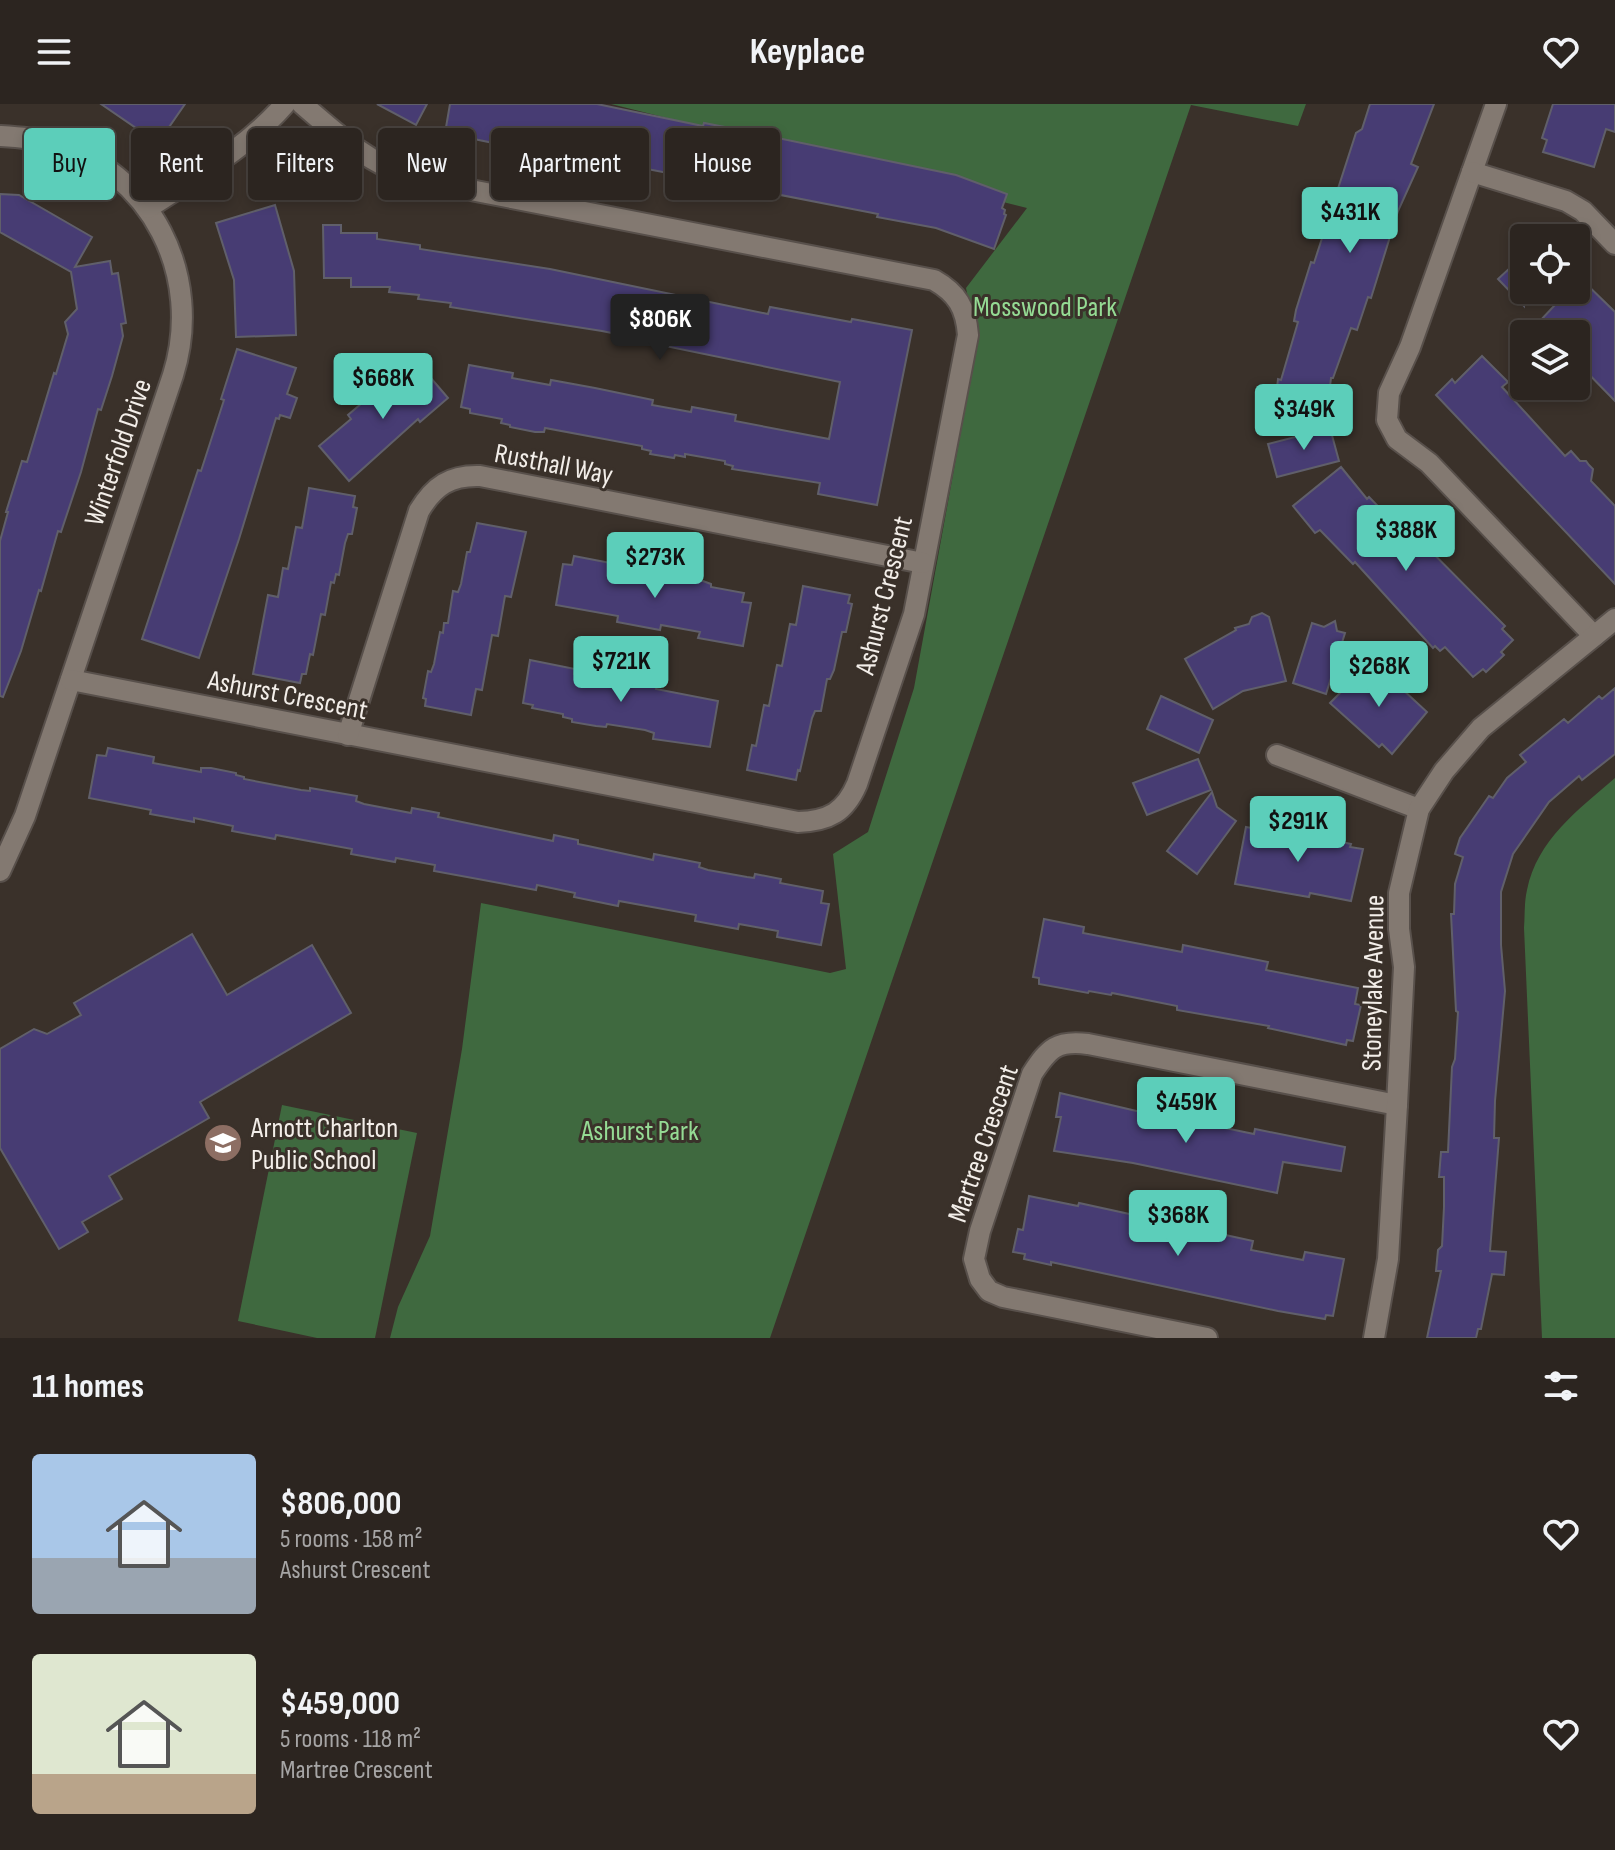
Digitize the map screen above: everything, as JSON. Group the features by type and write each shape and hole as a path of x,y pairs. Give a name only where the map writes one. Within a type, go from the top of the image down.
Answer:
{"street":[{"path":"148,208 239,146 285,104"},
{"name":"Ashurst Crescent","path":"71,680 798,822 831,817 851,800 914,614 968,335 967,317 950,289 934,280 414,179 362,155 302,104"},
{"path":"1496,104 1410,347 1389,393 1387,420 1397,439 1429,463 1594,636"},
{"name":"Winterfold Drive","path":"0,136 48,142 86,157 124,183 148,208 170,249 182,295 183,325 178,358 71,680 25,816 0,871"},
{"path":"1472,172 1566,201 1583,211 1615,244"},
{"name":"Rusthall Way","path":"348,735 419,511 436,488 462,475 923,563"},
{"name":"Stoneylake Avenue","path":"1374,1338 1388,1259 1397,1105 1404,967 1399,929 1399,893 1419,809 1444,771 1481,728 1615,619"},
{"path":"1277,755 1419,809"},
{"name":"Martree Crescent","path":"1207,1338 1003,1297 989,1291 980,1279 974,1259 980,1231 1032,1074 1043,1057 1055,1047 1069,1042 1088,1044 1397,1105"}],"green space":[{"name":"Ashurst Park","path":"611,104 1306,104 1298,126 1191,105 770,1338 390,1338 398,1307 430,1236 462,1049 481,903 830,973 846,969 833,854 868,832 914,688 977,343 966,288 1027,208 780,146 780,128 707,128"},
{"path":"1615,778 1615,1338 1542,1338 1525,900 1532,872 1549,841"},
{"path":"282,1105 417,1133 375,1338 317,1338 238,1321"}],"building":[{"path":"101,104 185,104 168,128 136,128"},
{"path":"377,104 427,104 416,125"},
{"path":"450,104 597,104 703,126 704,123 730,128 665,128 665,172 649,169 649,128 491,128 491,143 475,139 475,128 446,128"},
{"path":"1370,104 1434,104 1411,164 1418,167 1398,211 1371,298 1368,297 1357,330 1351,328 1331,378 1326,420 1268,413 1271,387 1277,388 1278,379 1281,380 1298,322 1294,321 1296,310 1311,262 1314,263 1356,133 1362,129"},
{"path":"1553,104 1615,104 1615,132 1606,129 1594,167 1543,152 1547,140 1542,138"},
{"path":"780,138 956,175 1007,194 1002,208 1006,215 994,249 936,228 877,217 878,214 780,195"},
{"path":"0,194 19,195 92,237 75,267 110,261 112,274 118,273 126,323 121,324 123,336 112,376 101,410 98,409 81,472 61,532 58,531 41,591 3,697 0,696 0,541 22,461 27,462 68,334 65,322 77,309 71,272 0,232"},
{"path":"275,205 294,271 296,335 236,337 234,280 216,223"},
{"path":"323,225 341,225 341,233 377,233 377,239 420,245 420,249 550,269 768,314 770,307 912,330 877,505 818,494 820,483 732,469 733,466 725,464 725,461 685,454 685,457 675,455 674,458 650,454 651,451 642,449 642,446 545,428 544,432 535,432 510,427 501,423 502,419 470,413 470,409 461,407 469,365 513,373 512,378 550,385 551,380 653,400 652,405 691,412 692,407 736,415 735,421 829,439 840,382 602,331 450,307 451,303 418,299 419,295 389,292 390,287 351,287 351,278 324,278"},
{"path":"1510,268 1510,291 1498,279"},
{"path":"1590,288 1615,312 1615,401 1590,375 1590,320 1541,320 1556,304 1590,304"},
{"path":"237,349 296,368 287,394 297,398 290,418 280,415 279,419 276,418 199,658 142,639 198,470 201,471"},
{"path":"1482,356 1508,382 1502,387 1510,400 1514,400 1565,456 1571,451 1593,469 1591,481 1615,506 1615,584 1436,395 1452,379 1455,383"},
{"path":"418,363 448,398 420,422 418,419 349,481 319,446 351,419 348,415 382,386 386,390"},
{"path":"1330,428 1339,461 1277,477 1268,444"},
{"path":"1341,467 1367,499 1369,497 1399,528 1402,524 1410,530 1505,626 1502,629 1513,640 1501,652 1504,655 1486,672 1483,669 1473,677 1445,647 1440,651 1435,646 1433,648 1355,562 1353,564 1320,530 1315,533 1293,506"},
{"path":"309,488 355,496 353,507 357,508 352,534 348,534 345,543 339,575 336,574 334,583 331,582 325,615 321,614 313,655 310,654 306,674 302,674 300,683 253,674 268,595 278,597 283,568 288,569 296,527 302,528"},
{"path":"477,523 526,532 511,597 505,596 498,636 492,635 482,690 476,689 471,715 425,706 426,699 423,698 440,632 443,633 444,623 448,623 453,591 458,592 461,584"},
{"path":"574,556 621,565 620,570 668,579 668,575 677,576 744,593 742,602 751,603 743,646 698,638 700,632 661,625 660,630 617,622 618,616 556,605 563,564 572,565"},
{"path":"803,586 850,595 848,603 852,604 834,670 827,679 821,711 815,711 812,718 796,780 747,770 752,745 756,746 764,705 769,706 777,665 782,666 790,624 796,625"},
{"path":"1262,613 1269,617 1286,681 1243,691 1213,709 1185,659 1235,628 1249,624 1252,617"},
{"path":"1335,621 1337,631 1345,633 1326,694 1293,683 1312,623 1324,627"},
{"path":"530,660 575,669 574,674 612,681 613,676 657,684 656,689 718,701 710,747 653,739 654,733 645,730 572,722 563,714 532,708 533,705 523,703"},
{"path":"1367,666 1375,674 1378,671 1399,692 1402,689 1427,712 1392,754 1382,744 1379,747 1330,703"},
{"path":"1615,688 1615,754 1582,780 1579,776 1549,802 1513,854 1501,892 1505,991 1495,1101 1494,1138 1499,1138 1490,1251 1506,1252 1504,1275 1492,1274 1481,1329 1478,1329 1476,1338 1427,1338 1441,1271 1436,1271 1438,1250 1442,1246 1444,1177 1439,1177 1441,1152 1448,1152 1458,1012 1451,914 1454,914 1455,884 1463,857 1455,854 1460,838 1489,796 1493,798 1507,778 1526,762 1520,755 1564,719 1568,723 1599,696 1602,699"},
{"path":"1161,696 1213,720 1199,753 1147,729"},
{"path":"108,748 154,757 153,763 201,772 201,768 211,768 236,773 244,779 301,790 310,791 310,788 357,796 356,801 364,804 411,813 412,808 439,813 438,817 553,841 554,835 578,840 578,844 653,860 654,854 700,863 699,867 708,870 781,879 780,883 823,891 821,903 829,904 821,945 777,937 778,931 739,924 738,929 695,921 696,915 619,901 618,906 537,885 536,890 434,871 435,865 396,858 395,862 351,854 352,849 276,835 275,839 232,831 233,826 150,814 151,810 89,798 97,755 106,756"},
{"path":"1198,759 1211,790 1147,815 1133,783"},
{"path":"1212,792 1217,807 1236,821 1197,874 1167,851"},
{"path":"1246,827 1285,834 1285,831 1296,833 1297,828 1321,832 1320,837 1363,849 1351,901 1235,884"},
{"path":"1044,919 1084,927 1083,933 1182,952 1183,945 1268,962 1266,970 1358,988 1355,1004 1361,1005 1353,1041 1347,1040 1346,1045 1269,1026 1177,1010 1177,1006 1112,993 1088,993 1039,984 1039,978 1033,977"},
{"path":"192,934 227,995 312,945 351,1013 200,1102 209,1118 109,1176 122,1199 82,1222 88,1232 59,1249 0,1148 0,1049 34,1029 47,1034 81,1015 74,1003"},
{"path":"1060,1093 1162,1117 1163,1112 1254,1134 1255,1129 1345,1147 1341,1171 1283,1162 1277,1193 1133,1163 1054,1151 1061,1117 1056,1117"},
{"path":"1029,1196 1078,1206 1079,1203 1253,1241 1251,1250 1303,1260 1305,1252 1344,1259 1333,1316 1326,1315 1325,1319 1278,1311 1051,1262 1051,1265 1024,1259 1025,1254 1013,1252 1018,1229 1023,1230"}],"place":[{"name":"Arnott Charlton Public School","path":"223,1143"}],"park label":[{"name":"Mosswood Park","path":"1045,306"}]}
